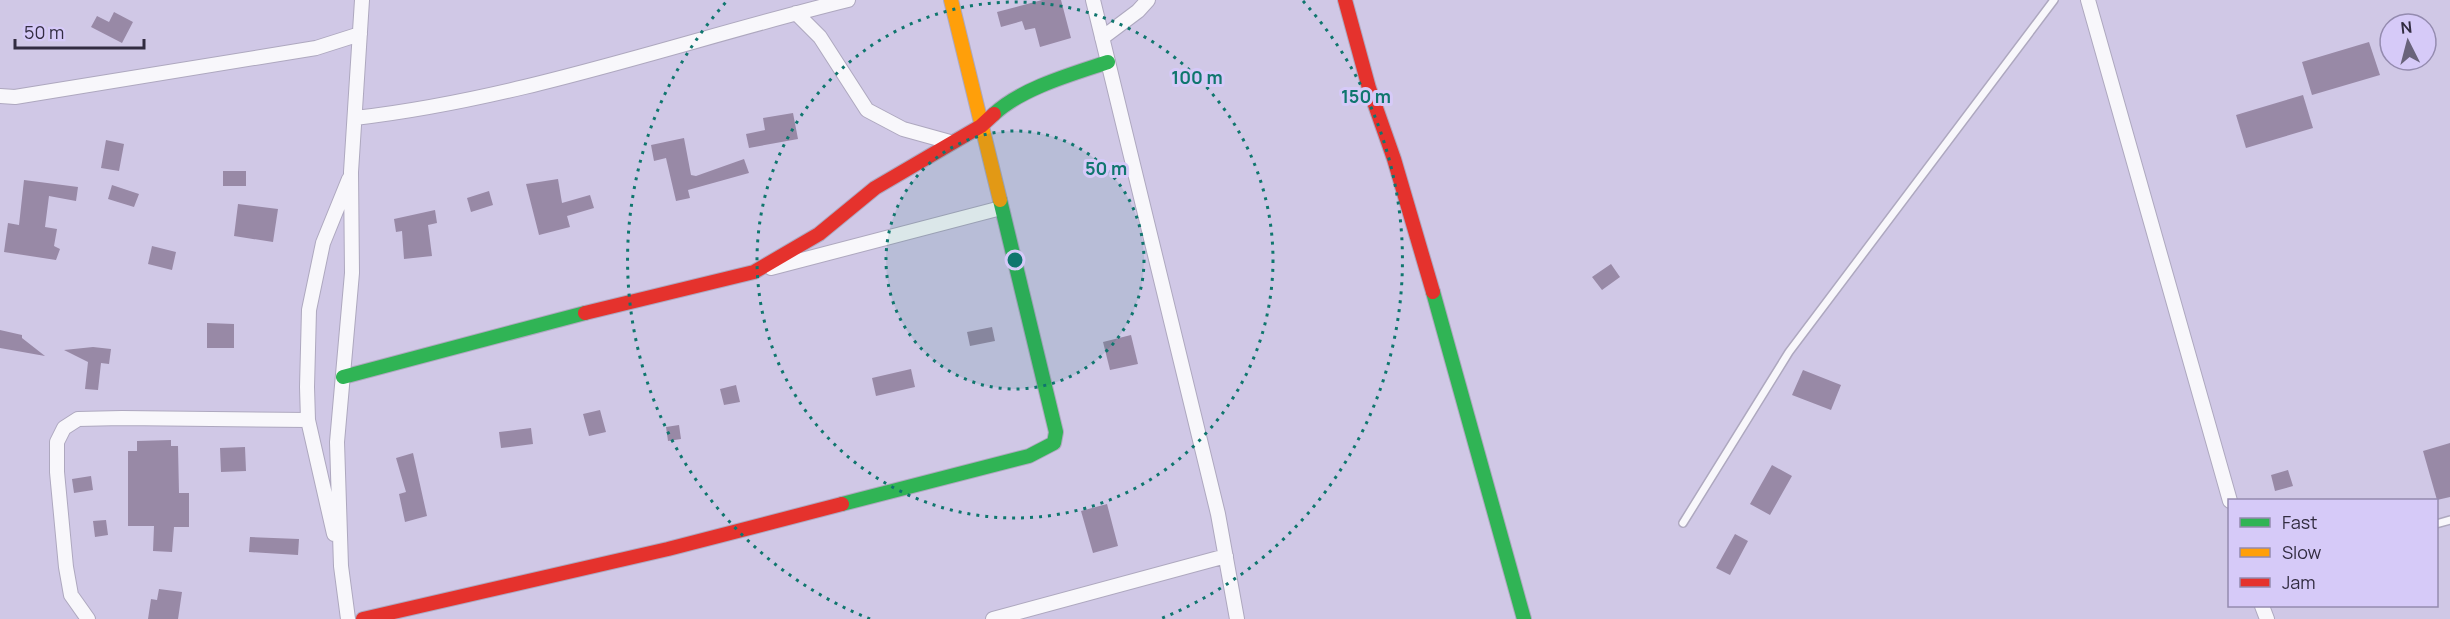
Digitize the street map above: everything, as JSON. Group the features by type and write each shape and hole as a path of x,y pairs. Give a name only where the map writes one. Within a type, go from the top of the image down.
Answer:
{"street":[{"path":"341,566 337,442 352,273 351,172 362,0"},
{"path":"355,118 409,112 560,77 849,0"},
{"path":"363,619 668,549 1029,456 1051,446 1056,438 1056,432 951,0"},
{"path":"1093,0 1218,514 1237,619"},
{"path":"1102,38 1138,11 1148,0"},
{"path":"1345,0 1369,88 1394,159 1524,619"},
{"path":"2088,0 2228,499"},
{"path":"796,13 820,37 867,110 903,129 950,142"},
{"path":"0,96 15,97 316,48 360,34"},
{"path":"754,272 819,234 875,188 950,142 981,126 1005,104 1066,76 1108,62"},
{"path":"348,619 341,566 308,420 307,387 309,310 323,243 351,172"},
{"path":"343,378 608,307 1001,208"},
{"path":"88,619 71,595 66,567 57,472 57,442 64,428 78,419 308,420"},
{"path":"993,619 1226,556"}],"lane":[{"path":"1683,523 1789,352 2054,0"}],"building":[{"path":"1042,0 1061,0 1071,38 1040,47 1035,28 1025,30 1022,21 1001,27 997,12"},
{"path":"114,12 133,22 122,43 91,27 97,16 109,22"},
{"path":"2369,42 2380,75 2312,95 2302,62"},
{"path":"2303,95 2313,128 2246,148 2236,115"},
{"path":"793,113 798,139 749,148 746,134 765,130 763,118"},
{"path":"684,138 691,175 696,176 744,159 749,173 688,190 690,198 676,201 666,158 654,161 651,145"},
{"path":"106,140 124,144 119,171 101,168"},
{"path":"223,171 246,171 246,186 223,186"},
{"path":"558,179 562,203 590,195 594,208 567,216 570,227 539,235 526,184"},
{"path":"24,180 78,187 76,201 49,196 45,227 57,229 54,246 60,249 56,260 4,252 8,223 19,225"},
{"path":"112,185 139,194 134,207 108,199"},
{"path":"489,191 493,205 471,212 467,198"},
{"path":"238,204 278,209 273,242 234,236"},
{"path":"435,210 437,223 428,225 432,256 404,259 402,231 396,232 394,219"},
{"path":"152,246 176,252 172,270 148,264"},
{"path":"1611,264 1620,277 1602,290 1592,277"},
{"path":"207,323 234,324 234,348 207,348"},
{"path":"992,327 995,341 970,346 967,332"},
{"path":"0,330 22,335 22,338 45,356 0,348"},
{"path":"1131,335 1138,364 1110,370 1103,342"},
{"path":"93,347 111,349 109,364 101,363 98,390 85,389 88,362 64,350"},
{"path":"911,369 915,387 876,396 872,378"},
{"path":"1803,370 1841,385 1831,410 1792,395"},
{"path":"736,385 740,402 724,405 720,389"},
{"path":"600,410 606,432 589,436 583,414"},
{"path":"679,425 681,439 668,441 666,427"},
{"path":"531,428 533,444 501,448 499,432"},
{"path":"171,440 171,446 178,446 179,493 189,493 189,527 174,527 172,552 153,551 154,526 128,526 128,451 137,451 137,441"},
{"path":"2450,443 2450,497 2437,499 2423,451"},
{"path":"245,447 246,471 221,472 220,448"},
{"path":"413,453 427,516 405,522 399,494 406,492 396,458"},
{"path":"1772,465 1792,476 1770,515 1750,504"},
{"path":"2288,470 2293,486 2275,491 2271,475"},
{"path":"91,476 93,490 74,493 72,479"},
{"path":"1107,504 1118,546 1093,553 1081,511"},
{"path":"106,520 108,535 95,537 93,521"},
{"path":"1735,534 1748,541 1730,575 1716,568"},
{"path":"250,537 299,539 298,555 249,552"},
{"path":"159,589 182,592 178,619 148,619 151,599 157,600"}],"traffic: fast":[{"path":"994,114 1033,89 1108,62"},
{"path":"842,504 1029,456 1054,443 1056,432 1000,200"},
{"path":"1433,292 1524,619"},
{"path":"343,377 585,313"}],"traffic: slow":[{"path":"951,0 1000,200"}],"traffic: jam":[{"path":"1345,0 1369,88 1394,159 1433,292"},
{"path":"585,313 754,272 819,234 875,188 981,126 994,114"},
{"path":"363,619 668,549 842,504"}]}
